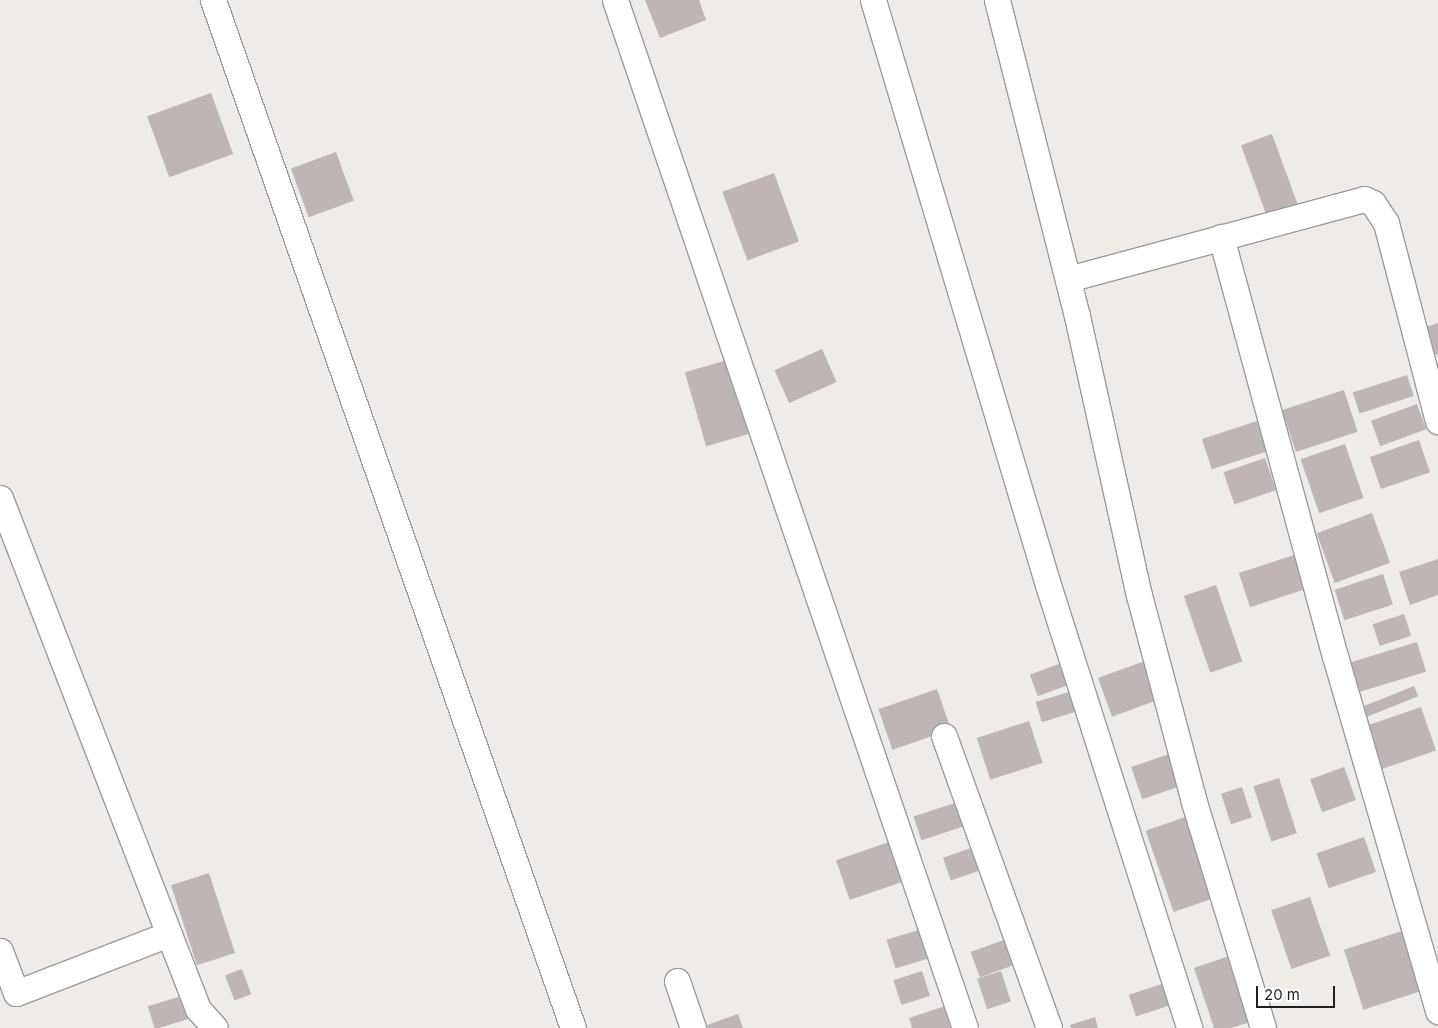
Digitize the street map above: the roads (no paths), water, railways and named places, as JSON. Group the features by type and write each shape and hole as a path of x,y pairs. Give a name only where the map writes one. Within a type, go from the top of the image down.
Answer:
{"street":[{"path":"213,0 573,1028"},
{"path":"615,0 965,1028"},
{"path":"873,0 1049,588 1189,1028"},
{"path":"997,0 1068,279 1139,596 1194,802 1263,1028"},
{"path":"1068,279 1353,201 1374,203 1386,223 1438,421"},
{"path":"1221,237 1335,656 1438,1011"},
{"path":"0,498 198,1009 215,1028"},
{"path":"944,736 1049,1028"},
{"path":"0,951 16,993 169,934"},
{"path":"677,981 693,1028"}]}
